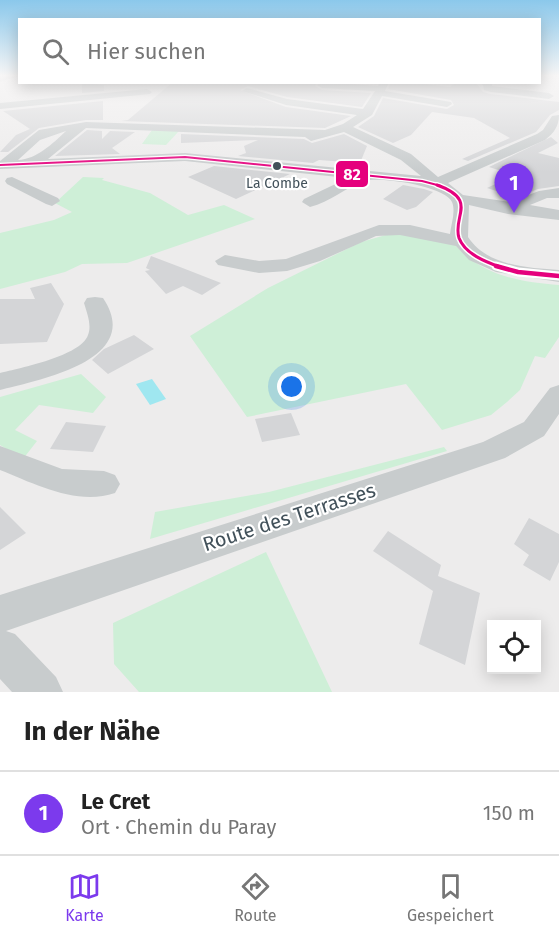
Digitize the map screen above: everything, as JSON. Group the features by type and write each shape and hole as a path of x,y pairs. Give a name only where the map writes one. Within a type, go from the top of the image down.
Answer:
{"street":[{"path":"327,107 368,113"},
{"path":"267,145 345,128 368,113 371,107"},
{"path":"97,125 114,115"},
{"path":"440,185 541,137 556,118"},
{"path":"52,201 6,183 6,164 36,135 50,128 97,125 325,134"},
{"path":"32,162 60,144 78,127"},
{"path":"345,128 374,139 406,157 459,199 508,209 559,215"},
{"path":"6,164 175,157 206,158 367,174 440,185 559,134"},
{"path":"60,144 157,152 175,157"},
{"path":"206,158 211,154 234,150"},
{"path":"310,202 367,174"},
{"path":"508,209 544,194 559,193"},
{"path":"459,199 462,211 459,232 461,242"},
{"path":"225,261 254,269 276,268 311,258 372,232 409,231 461,242 477,256 503,268 559,276"},
{"path":"0,382 66,360 91,349 99,339 101,322 95,303"},
{"name":"Route des Terrasses","path":"0,614 494,450 534,429 559,394"},
{"path":"0,458 61,481 104,484"},
{"path":"0,649 41,692"}],"green space":[{"path":"152,130 179,131 166,145 142,144"},
{"path":"83,177 104,178 102,180 150,193 188,215 224,205 255,219 127,263 82,264 65,272 0,289 0,233 54,220 72,212 55,203"},
{"path":"393,233 452,241 474,262 500,275 529,282 559,285 559,337 545,358 535,356 520,390 491,415 442,430 406,384 247,417 190,336 268,288 361,242"},
{"path":"81,374 106,397 93,413 39,405 15,430 37,441 23,459 0,445 0,397"},
{"path":"444,447 447,451 150,539 155,512 269,492"},
{"path":"266,552 332,692 139,692 114,664 113,623"}],"water":[{"path":"152,379 166,399 150,405 136,384"}],"building":[{"path":"40,107 103,107 103,120 86,120 39,128 8,152 0,152 16,135 30,129 3,111"},
{"path":"143,107 288,107 351,116 325,128 121,121 128,120"},
{"path":"378,107 559,107 559,110 550,115 536,132 468,161 462,159 510,138 474,118 432,112 411,135 393,143 358,127 374,116"},
{"path":"87,130 102,131 102,139 110,131 135,132 112,148 120,154 55,156"},
{"path":"181,134 304,139 312,143 344,134 367,146 360,163 319,160 313,163 238,156 246,153 244,146 258,140 181,143"},
{"path":"551,137 558,143 538,153 559,158 559,186 538,189 516,197 487,188 514,175 489,167"},
{"path":"214,166 290,174 236,199 188,177"},
{"path":"403,185 433,192 416,207 407,210 383,199"},
{"path":"151,256 221,283 202,295 183,286 166,294 145,271 150,270 146,268"},
{"path":"51,283 64,304 47,342 0,344 0,299 35,299 30,288"},
{"path":"134,335 154,349 108,374 92,360 104,349"},
{"path":"291,413 300,435 262,442 255,419"},
{"path":"66,422 106,426 93,452 50,449"},
{"path":"0,507 26,533 0,550"},
{"path":"529,518 559,534 559,562 550,581 523,565 529,555 514,544"},
{"path":"388,531 441,565 438,576 480,593 465,665 419,644 433,591 373,551"}],"transit line":[{"name":"82","path":"0,165 185,157 429,182 449,190 459,200 462,214 459,237 466,248 476,256 489,263 518,272 559,276"}],"place":[{"name":"La Combe","path":"277,166"},
{"name":"Le Cret","path":"514,213"}]}
